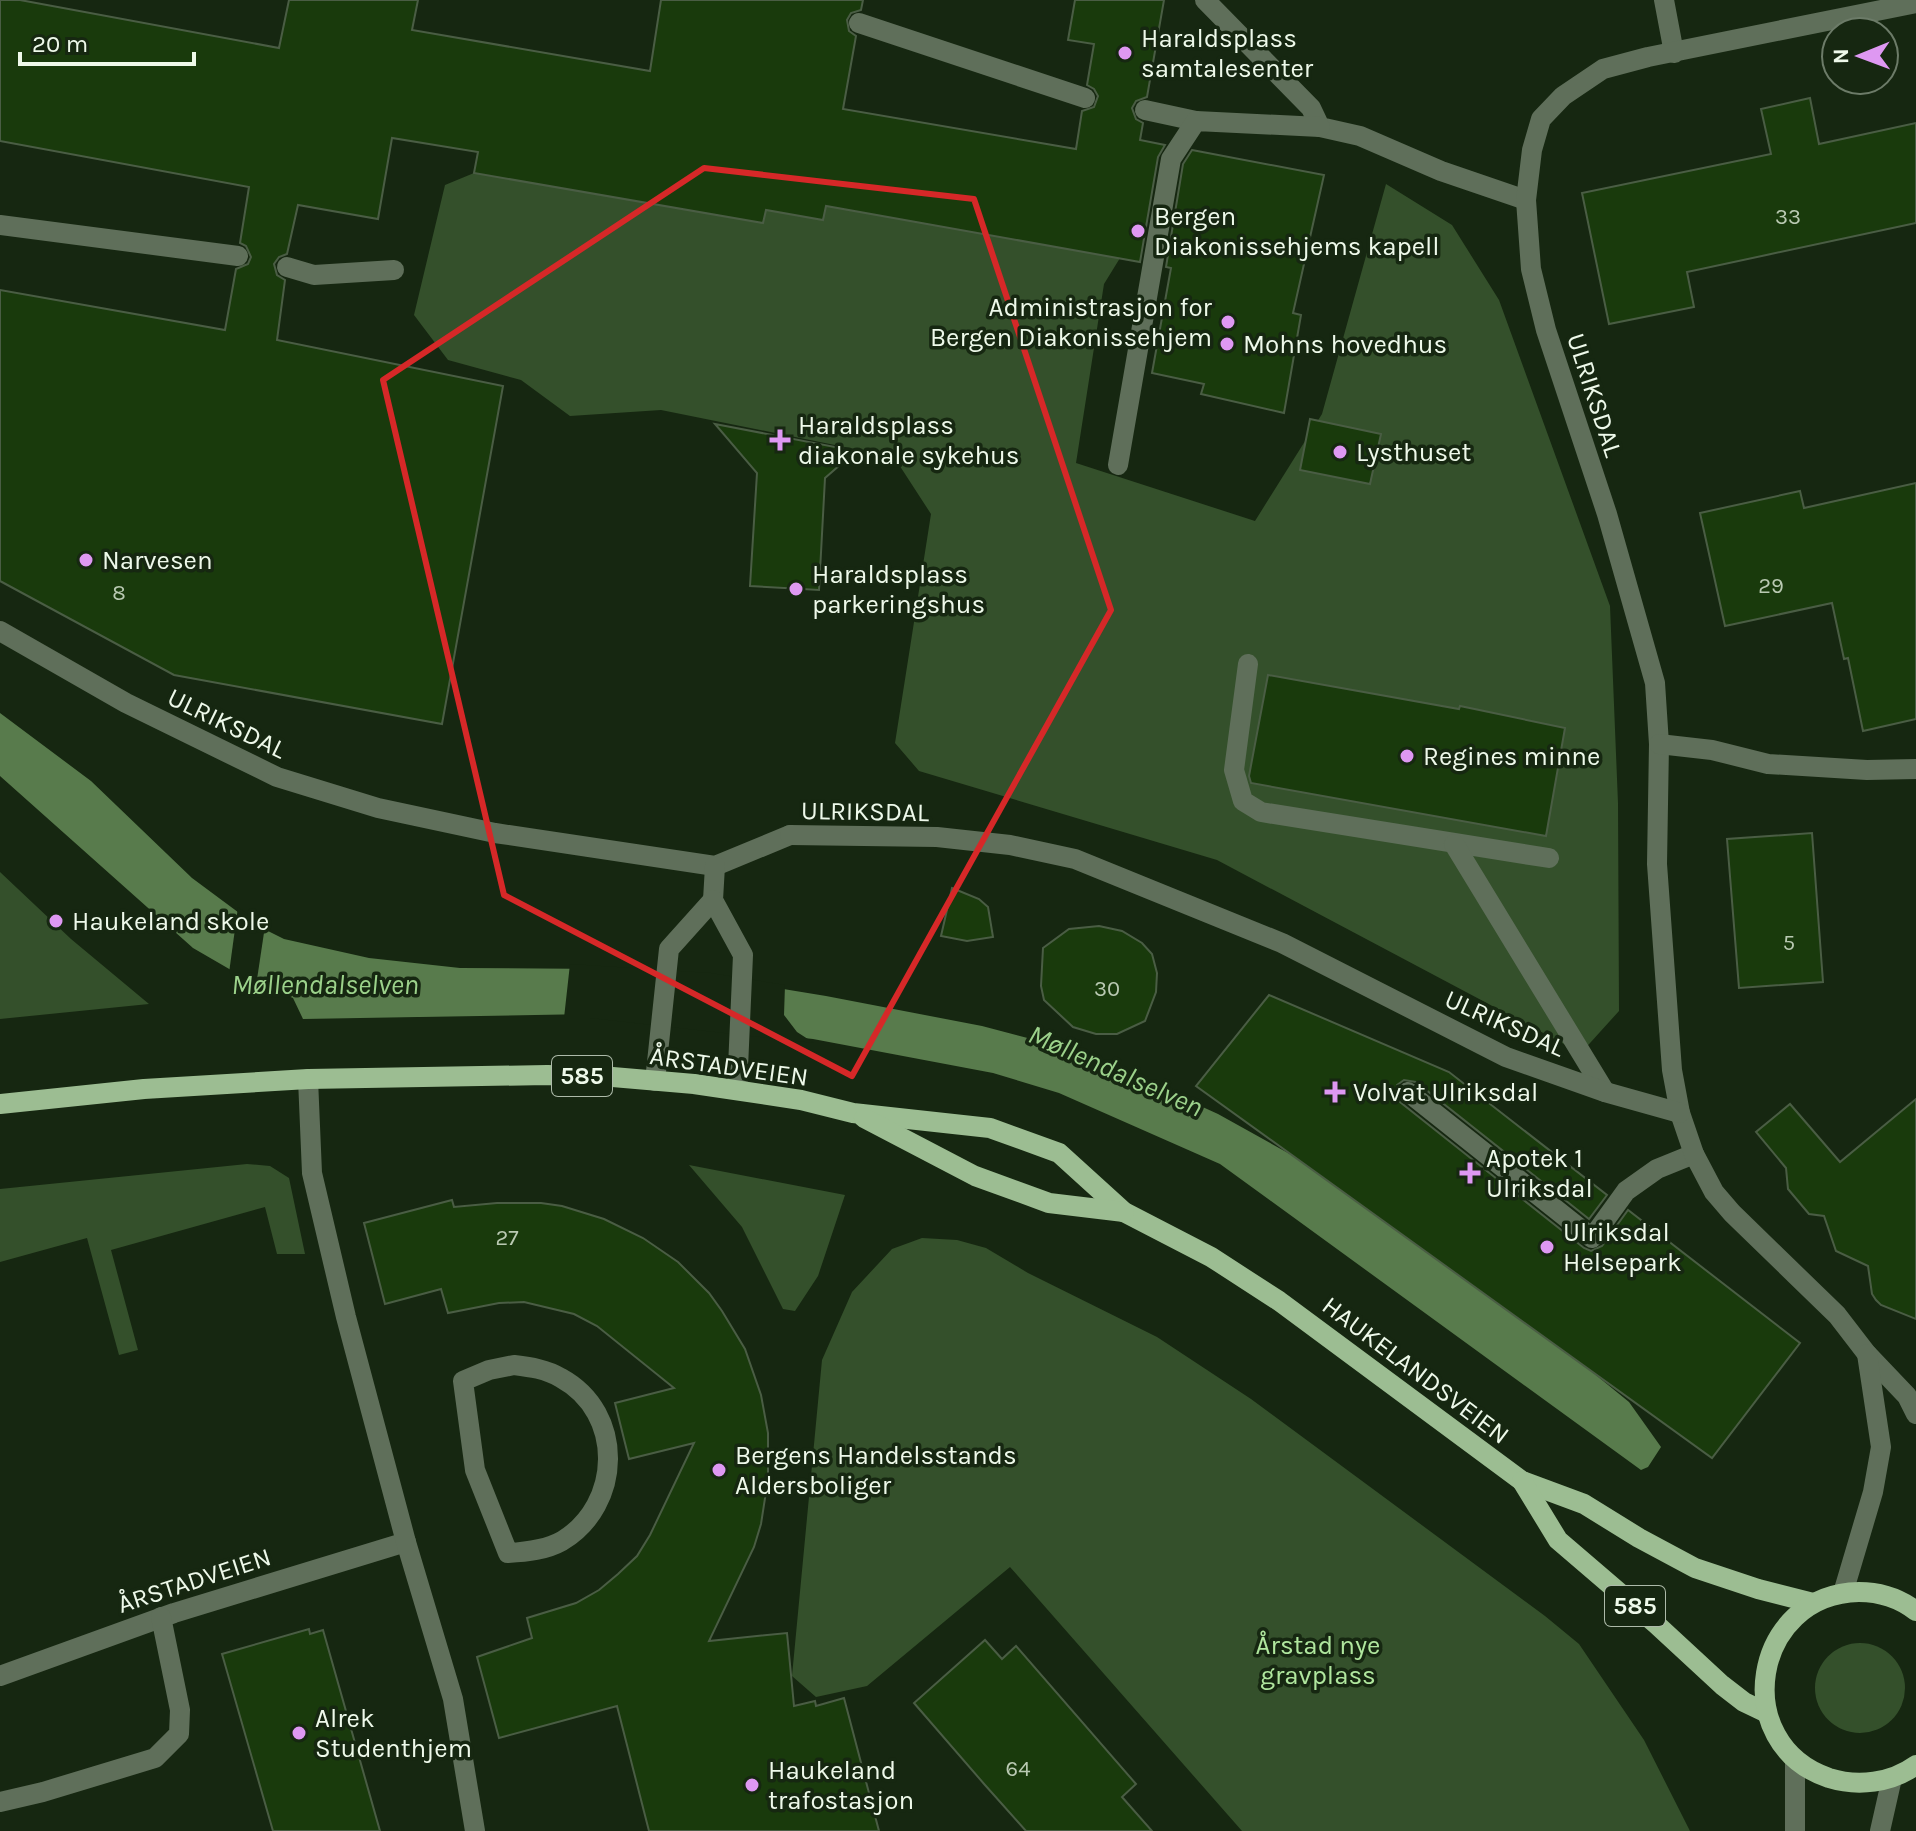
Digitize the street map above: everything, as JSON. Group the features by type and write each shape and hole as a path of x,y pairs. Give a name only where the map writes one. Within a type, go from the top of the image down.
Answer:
{"main road":[{"name":"ÅRSTADVEIEN","path":"0,1104 144,1089 308,1079 547,1075 655,1081 737,1090 801,1100 853,1113 990,1128 1059,1153 1124,1212 1211,1257 1279,1301"},
{"name":"ÅRSTADVEIEN","path":"853,1113 975,1176 1049,1203 1124,1212"},
{"name":"HAUKELANDSVEIEN","path":"1279,1301 1522,1481 1584,1504 1695,1568 1813,1603"},
{"name":"HAUKELANDSVEIEN","path":"1522,1481 1558,1540 1722,1685 1767,1713"},
{"name":"585","path":"1916,1611 1904,1602 1874,1592 1843,1593 1813,1603 1787,1623 1773,1647 1763,1681 1767,1713 1778,1738 1795,1759 1817,1773 1841,1782 1867,1783 1892,1778 1916,1765"}],"street":[{"path":"1205,0 1311,108 1320,127"},
{"path":"1664,0 1674,53"},
{"name":"ULRIKSDAL","path":"1916,3 1603,69 1563,96 1541,119 1532,150 1526,200 1531,269 1546,330 1607,514 1655,683 1659,744 1657,864 1672,1070 1680,1113 1694,1154 1714,1192 1837,1315 1867,1354 1907,1396 1916,1414"},
{"path":"859,23 1085,98"},
{"path":"1145,110 1196,121 1320,127 1360,136 1441,171 1526,200"},
{"path":"1118,465 1171,159 1196,121"},
{"path":"0,225 238,256"},
{"path":"287,267 314,275 394,270"},
{"name":"ULRIKSDAL","path":"0,631 126,703 277,777 378,808 495,833 715,866 790,835 937,837 1010,845 1075,859 1282,943 1506,1057 1605,1092 1680,1113"},
{"path":"1248,664 1234,770 1243,801 1261,812 1549,858"},
{"path":"1659,744 1712,750 1768,764 1916,769"},
{"path":"1454,844 1605,1092"},
{"path":"715,866 713,900 743,955 737,1090"},
{"path":"655,1081 669,949 713,900"},
{"path":"308,1079 312,1173 346,1317 406,1542 453,1699 475,1831"},
{"path":"1408,1092 1592,1238 1626,1191 1657,1169 1694,1154"},
{"name":"ULRIKSDAL","path":"1843,1593 1873,1492 1881,1447 1867,1354"},
{"path":"514,1365 538,1368 562,1378 581,1393 597,1413 606,1436 610,1461 596,1508 580,1528 547,1547 508,1553 475,1470 463,1381 489,1370 514,1365"},
{"name":"ÅRSTADVEIEN","path":"0,1676 161,1617 406,1542"},
{"path":"0,1802 155,1758 179,1734 180,1710 161,1617"},
{"path":"1795,1759 1795,1831"},
{"path":"1880,1831 1892,1778"}],"highlighted area":[{"path":"704,168 974,199 1111,610 852,1076 504,895 383,380"}],"green space":[{"path":"474,173 823,220 826,206 1120,258 1104,284 1076,463 1255,521 1322,414 1386,184 1452,225 1499,300 1610,606 1618,803 1619,1011 1581,1053 1217,860 919,771 895,743 931,514 894,457 661,410 570,416 521,380 448,360 414,315 445,185"},
{"path":"0,872 71,939 149,1004 0,1019"},
{"path":"247,1164 270,1166 289,1178 305,1254 277,1254 265,1207 111,1250 138,1350 119,1355 87,1238 0,1262 0,1189"},
{"path":"689,1165 845,1195 818,1276 795,1311 783,1309 742,1227"},
{"name":"Årstad nye gravplass","path":"922,1238 957,1240 986,1248 1028,1273 1157,1337 1251,1399 1545,1616 1579,1644 1644,1740 1690,1831 1242,1831 1010,1567 867,1686 816,1697 792,1676 822,1360 852,1292 892,1249"},
{"path":"1860,1643 1877,1646 1892,1656 1902,1671 1905,1688 1902,1705 1892,1720 1877,1730 1860,1733 1843,1730 1828,1720 1818,1705 1815,1688 1818,1671 1828,1656 1843,1646"}],"water":[{"name":"Møllendalselven","path":"0,713 91,781 192,878 254,924 284,939 369,958 460,968 604,969 710,977 826,996 982,1026 1043,1042 1174,1094 1218,1114 1342,1183 1537,1327 1629,1402 1661,1447 1648,1467 1641,1470 1220,1164 1059,1093 993,1073 813,1039 590,1014 303,1019 293,998 243,977 193,948 0,776"}],"pier":[{"path":"238,907 265,926 256,986 229,973"},
{"path":"570,964 711,973 785,985 784,1015 797,1032 814,1043 590,1018 564,1018"}],"building":[{"path":"0,0 20,0 279,48 289,0 418,0 412,30 650,71 661,0 863,0 861,10 851,13 847,20 849,31 856,36 843,109 1076,149 1082,111 1094,107 1098,96 1087,85 1094,44 1068,40 1075,0 1164,0 1147,97 1136,101 1132,108 1136,119 1143,123 1140,140 1165,145 1158,157 1140,262 826,206 823,220 766,210 763,223 474,173 478,152 392,138 378,219 298,205 287,254 279,257 274,264 277,275 285,280 277,340 503,386 442,724 174,675 0,581 0,290 225,330 236,269 248,264 251,257 246,246 240,243 249,187 0,141"},
{"path":"1810,98 1819,144 1916,123 1916,223 1687,272 1694,307 1609,324 1582,193 1771,154 1761,109"},
{"path":"1192,150 1324,175 1293,313 1301,315 1284,413 1201,394 1204,384 1152,373 1171,268 1166,267 1183,164"},
{"name":"Lysthuset","path":"1310,419 1381,434 1370,484 1300,470"},
{"path":"715,424 856,451 825,478 819,590 750,586 757,473"},
{"path":"1916,483 1916,719 1863,731 1848,658 1844,659 1832,603 1725,626 1700,513 1800,491 1804,508"},
{"name":"Regines minne","path":"1268,675 1459,709 1460,706 1565,728 1546,836 1251,783 1249,776"},
{"path":"1812,833 1823,982 1739,988 1727,839"},
{"path":"952,888 979,899 988,907 993,937 967,941 941,936"},
{"path":"1099,926 1122,931 1142,943 1152,954 1157,973 1156,992 1145,1021 1117,1034 1096,1034 1073,1027 1044,1000 1041,986 1043,948 1069,929"},
{"name":"Ulriksdal Helsepark","path":"1269,995 1449,1072 1607,1195 1589,1219 1416,1082 1404,1080 1397,1085 1396,1096 1400,1102 1584,1248 1591,1251 1602,1246 1628,1210 1800,1343 1712,1458 1196,1086"},
{"path":"1916,1099 1916,1319 1876,1300 1872,1294 1868,1266 1836,1251 1824,1216 1809,1214 1788,1189 1786,1168 1756,1132 1790,1104 1840,1162"},
{"name":"Bergens Handelsstands Aldersboliger","path":"452,1200 454,1207 541,1203 604,1219 643,1238 678,1262 722,1311 745,1349 761,1395 768,1433 768,1479 754,1547 709,1641 787,1633 794,1706 815,1701 816,1706 844,1698 879,1831 649,1831 617,1706 499,1738 477,1657 532,1638 527,1618 576,1603 599,1590 637,1556 694,1443 629,1459 615,1403 674,1388 597,1326 574,1314 524,1302 499,1303 448,1313 441,1289 385,1304 364,1223"},
{"name":"Alrek Studenthjem","path":"309,1629 310,1634 323,1630 380,1831 273,1831 222,1654"},
{"path":"985,1640 1002,1659 1016,1646 1136,1784 1122,1797 1152,1831 1026,1831 985,1785 914,1703"}],"place":[{"name":"Haraldsplass samtalesenter","path":"1125,53"},
{"name":"Bergen Diakonissehjems kapell","path":"1138,231"},
{"name":"Administrasjon for Bergen Diakonissehjem","path":"1228,322"},
{"name":"Mohns hovedhus","path":"1227,344"},
{"name":"Haraldsplass diakonale sykehus","path":"780,440"},
{"name":"Lysthuset","path":"1340,452"},
{"name":"Narvesen","path":"86,560"},
{"name":"Haraldsplass parkeringshus","path":"796,589"},
{"name":"Regines minne","path":"1407,756"},
{"name":"Haukeland skole","path":"56,921"},
{"name":"Volvat Ulriksdal","path":"1335,1092"},
{"name":"Apotek 1 Ulriksdal","path":"1470,1173"},
{"name":"Ulriksdal Helsepark","path":"1547,1247"},
{"name":"Bergens Handelsstands Aldersboliger","path":"719,1470"},
{"name":"Alrek Studenthjem","path":"299,1733"},
{"name":"Haukeland trafostasjon","path":"752,1785"}]}
